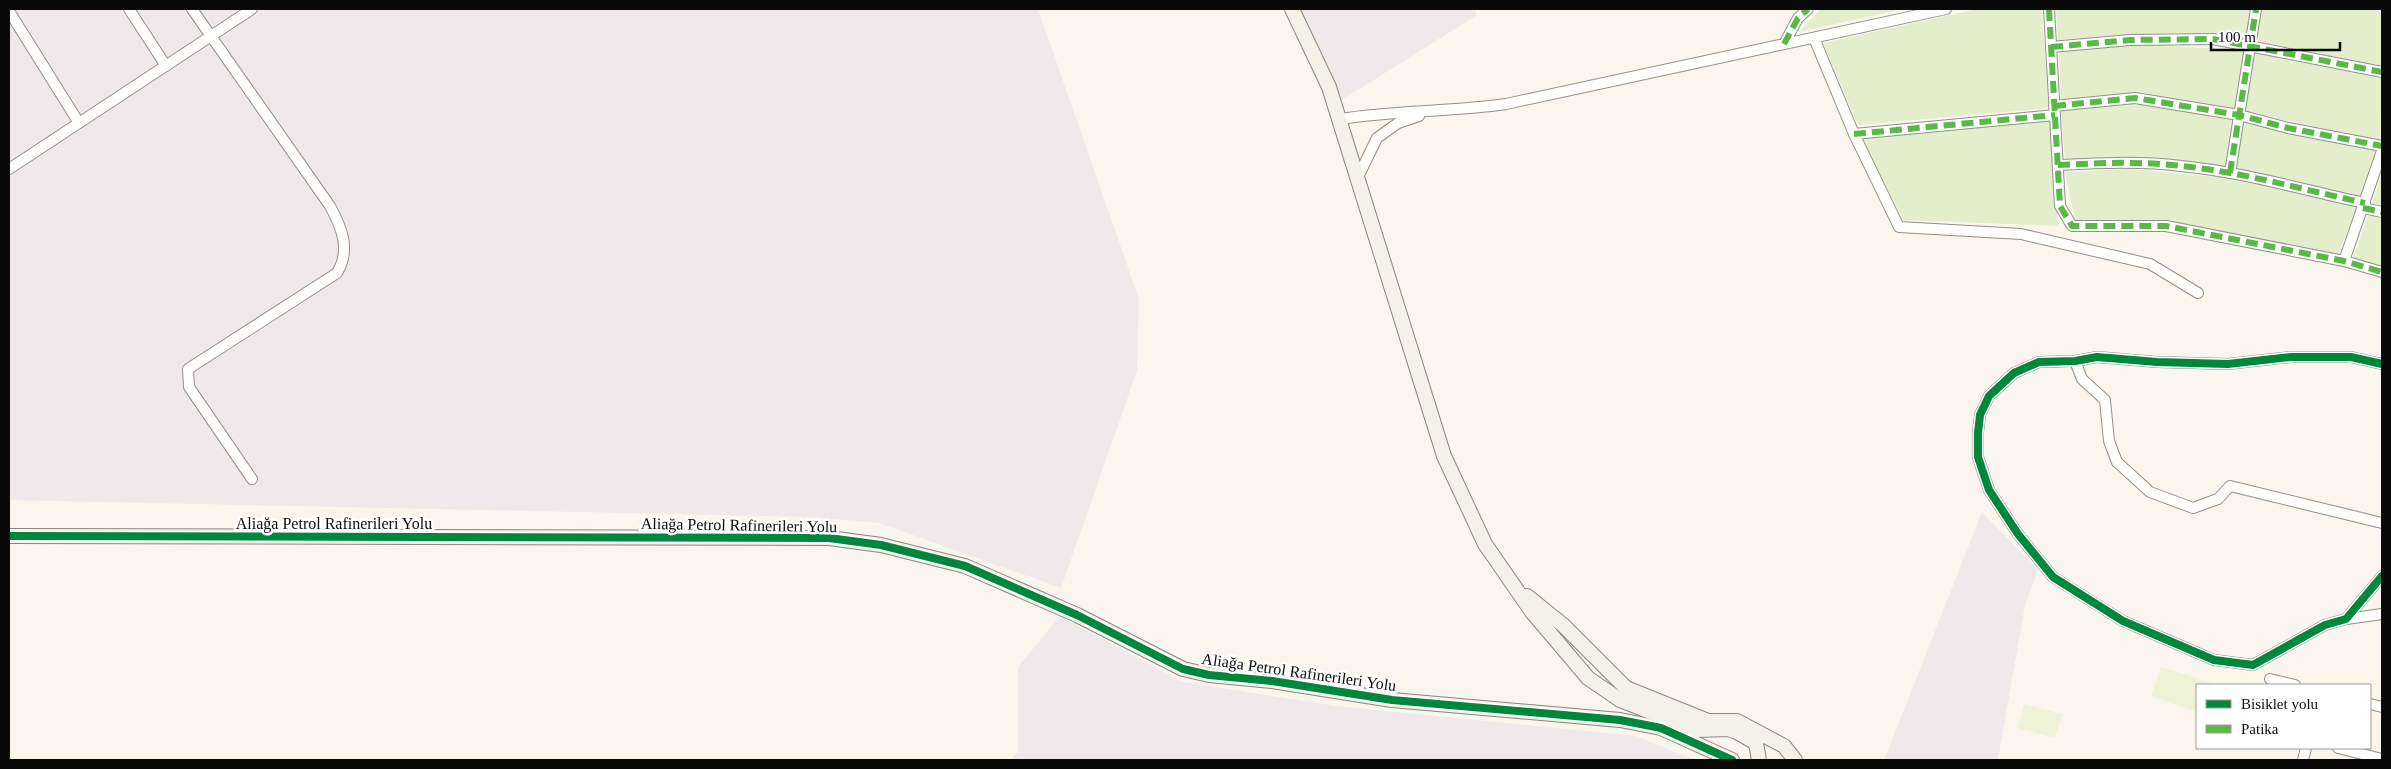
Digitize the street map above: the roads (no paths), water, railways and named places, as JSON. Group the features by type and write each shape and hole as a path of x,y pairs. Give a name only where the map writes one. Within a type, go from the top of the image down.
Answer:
{"street":[{"path":"129,9 166,66"},
{"path":"192,9 330,206 345,240 343,260 337,273 188,369 189,387 252,479"},
{"path":"9,169 252,9"},
{"path":"1292,9 1329,87 1340,119 1444,456 1485,544 1532,612 1588,678 1620,700 1640,701 1682,717 1708,721 1726,720 1741,724 1784,746 1795,760"},
{"path":"1784,44 1798,18 1808,9"},
{"path":"1340,119 1364,115 1483,108 1530,100 1694,62 1946,9"},
{"path":"2049,9 2060,206 2072,226 2166,226 2344,261 2382,272"},
{"path":"2230,173 2256,9"},
{"path":"9,11 79,123"},
{"path":"1814,38 1854,134 1898,227 2021,234 2150,264 2198,292"},
{"path":"2051,47 2130,40 2213,38 2382,72"},
{"path":"1854,134 2054,111 2135,98 2239,115 2288,128 2382,146"},
{"path":"1358,177 1377,138 1398,124 1430,112"},
{"path":"2344,261 2382,151"},
{"path":"2058,165 2128,162 2180,166 2230,173 2382,212"},
{"path":"2382,364 2351,357 2291,357 2228,364 2157,362 2097,357 2075,361 2039,362 2014,373 1988,396 1980,415 1978,433 1978,457 1989,490 2018,534 2053,577 2123,621 2214,660 2253,665 2325,625 2346,619 2382,614"},
{"path":"2075,361 2082,379 2106,400 2110,442 2117,462 2150,492 2193,508 2218,499 2230,486 2382,523"},
{"name":"Aliağa Petrol Rafinerileri Yolu","path":"9,536 828,538 881,544 965,566 1077,615 1183,669 1209,675 1272,681 1392,700 1620,720 1661,728 1732,760"},
{"path":"2346,619 2382,576"},
{"path":"1517,588 1562,625 1640,701"},
{"path":"2270,679 2291,684"},
{"path":"1682,717 1697,730 1728,729 1756,743 1759,760"},
{"path":"2342,749 2382,759"}]}
